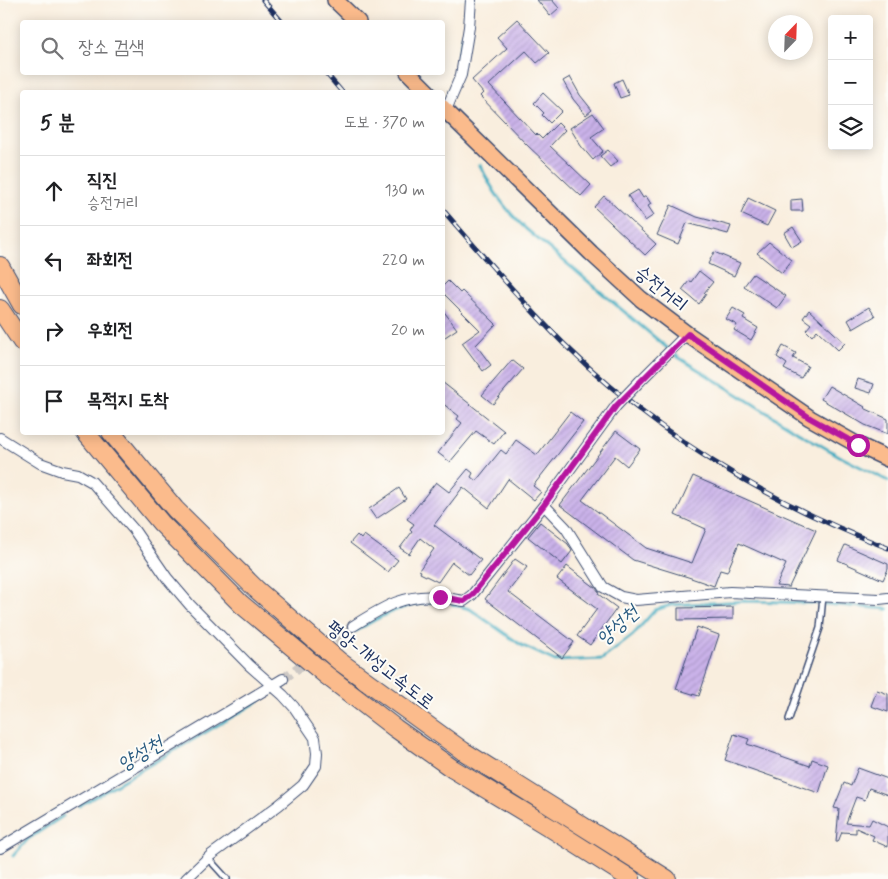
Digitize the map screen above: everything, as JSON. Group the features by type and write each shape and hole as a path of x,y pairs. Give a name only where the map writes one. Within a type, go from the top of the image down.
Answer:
{"highway":[{"path":"0,266 20,301"},
{"path":"0,309 20,339"},
{"path":"88,435 161,523 234,597 326,675 395,728 453,769 631,879"},
{"name":"평양-개성고속도로","path":"113,435 175,509 256,588 338,661 463,752 667,879"}],"main road":[{"path":"335,0 356,20"},
{"path":"411,75 426,90"},
{"name":"승전거리","path":"445,109 590,253 640,299 810,418 858,445 888,459"}],"street":[{"path":"445,106 460,75 469,27 471,0"},
{"path":"353,626 388,605 406,598 440,597 464,601 472,595 544,505 616,406 688,334"},
{"path":"0,438 40,463 62,472 78,474 92,482 134,530 167,578 190,605 249,665 294,707 315,738 316,766 303,785 208,858 186,879"},
{"path":"544,505 566,528 603,587 621,597 636,600 730,592 888,598"},
{"path":"0,848 283,679"}],"lane":[{"path":"789,719 820,628 823,596"},
{"path":"208,858 227,879"}],"building":[{"path":"537,0 552,0 559,8 550,16"},
{"path":"517,19 549,53 537,63 526,51 489,85 542,139 558,123 565,130 550,146 591,185 581,196 527,145 480,96 483,93 472,80 507,48 497,37"},
{"path":"570,77 580,95 592,110 586,115 573,99 563,81"},
{"path":"622,79 629,95 620,98 614,83"},
{"path":"543,93 562,111 550,123 542,115 544,113 534,103"},
{"path":"593,113 604,128 591,137 603,151 593,160 581,146 570,128"},
{"path":"608,150 618,161 610,167 600,156"},
{"path":"638,190 643,198 646,196 651,204 648,206 654,215 645,221 628,196"},
{"path":"604,196 656,244 645,255 594,207"},
{"path":"748,198 775,211 767,226 741,214"},
{"path":"802,199 803,211 791,211 791,200"},
{"path":"671,205 697,217 731,226 728,234 687,223 678,244 657,235"},
{"path":"793,227 802,241 792,247 784,233"},
{"path":"769,242 792,260 782,273 757,253"},
{"path":"714,252 740,263 734,276 708,264"},
{"path":"699,271 713,282 704,293 706,294 699,304 682,290"},
{"path":"753,274 786,296 777,308 744,286"},
{"path":"448,281 460,293 462,291 496,324 476,345 491,365 483,371 462,343 480,330 445,295 445,284"},
{"path":"869,307 875,316 853,329 848,320"},
{"path":"733,308 745,315 743,319 758,328 751,340 734,330 737,325 726,319"},
{"path":"809,310 845,343 838,350 817,330 812,336 806,330 811,324 803,318"},
{"path":"445,313 457,329 445,337"},
{"path":"783,346 796,353 793,358 808,366 801,378 784,369 787,364 777,357"},
{"path":"512,360 523,369 493,404 482,395"},
{"path":"858,379 874,384 871,393 855,388"},
{"path":"445,384 504,431 494,444 476,431 450,462 438,453 462,423 457,419 459,416 445,405"},
{"path":"829,386 864,408 888,419 888,434 865,425 821,399"},
{"path":"570,412 583,422 533,486 541,492 534,500 508,479 489,508 463,487 434,525 481,560 469,575 452,562 438,582 420,573 421,571 419,570 434,549 420,538 409,554 400,548 412,532 410,530 414,524 407,519 436,482 449,492 468,469 473,473 471,477 476,481 501,450 506,454 516,440 537,455"},
{"path":"616,431 640,449 627,466 615,456 582,500 646,548 692,563 706,529 675,515 693,476 816,530 789,587 776,586 786,564 739,543 727,572 720,570 714,586 633,560 560,505"},
{"path":"399,488 406,499 376,519 369,509"},
{"path":"540,522 568,544 572,551 562,564 528,537"},
{"path":"357,535 361,539 364,535 398,560 388,572 350,543"},
{"path":"845,545 888,564 883,580 838,560"},
{"path":"515,559 527,567 508,592 574,642 562,658 485,599"},
{"path":"567,566 596,588 599,592 598,594 617,608 590,645 577,636 597,609 557,579"},
{"path":"733,607 733,619 678,620 678,608"},
{"path":"697,627 719,635 699,696 676,689"},
{"path":"877,690 888,694 888,712 871,706"},
{"path":"734,734 749,739 747,744 810,766 812,759 828,765 819,793 725,760"},
{"path":"858,768 888,779 888,795 869,788 865,800 856,797 846,823 869,825 872,819 888,827 888,847 872,840 874,836 856,828 856,833 842,832 838,842 836,842 839,809 834,808 844,783 851,786"}],"waterway":[{"path":"458,56 463,35"},
{"path":"480,165 500,199 511,214 526,229 678,357 798,432 888,481"},
{"name":"양성천","path":"452,604 470,609 521,645 555,661 602,659 633,635 655,610 671,605 747,601 811,603 888,609"},
{"name":"양성천","path":"356,631 404,607 436,602"},
{"name":"양성천","path":"79,806 254,704 273,690"},
{"name":"양성천","path":"13,856 28,839 63,816"}],"tunnel":[{"path":"322,650 353,626"},
{"path":"283,679 311,658"}],"railway":[{"path":"263,0 280,20"},
{"path":"328,75 340,90"},
{"path":"445,212 517,295 564,344 599,377 675,436 757,487 843,530 888,548"}],"route":[{"path":"440,597 464,601 472,595 544,505 616,406 688,334 810,418 858,445"}]}
